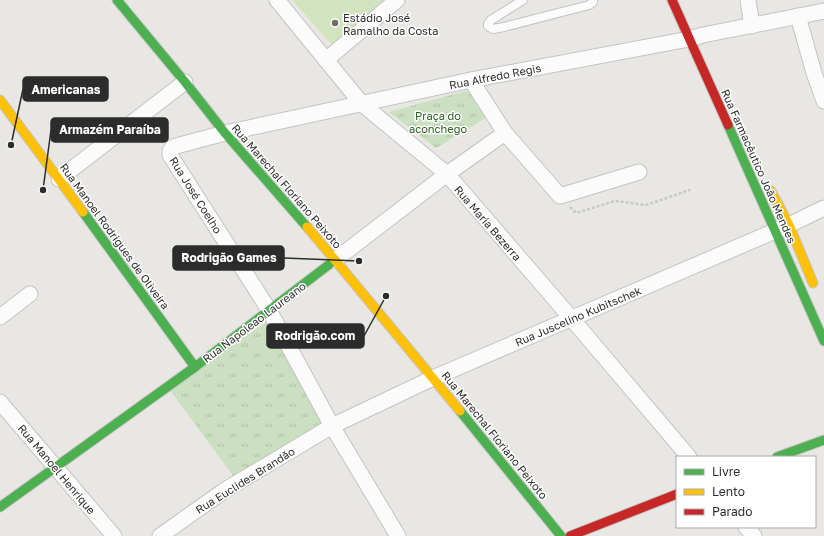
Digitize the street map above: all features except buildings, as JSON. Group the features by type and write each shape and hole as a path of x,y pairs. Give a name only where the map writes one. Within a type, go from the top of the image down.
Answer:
{"street":[{"name":"Rua Marechal Floriano Peixoto","path":"116,0 185,82 225,133 335,260 433,378 561,536"},
{"name":"Rua Maria Bezerra","path":"277,0 362,104 447,174 688,456"},
{"path":"326,60 397,0"},
{"name":"Rua Farmacêutico João Mendes","path":"672,0 699,36 775,231 818,314 824,341"},
{"path":"748,0 752,26"},
{"name":"Rua Alfredo Regis","path":"170,151 176,146 225,133 472,80 824,11"},
{"path":"798,16 814,73 824,101"},
{"path":"472,80 505,133 560,196 638,172"},
{"path":"59,179 185,82"},
{"name":"Rua Manoel Rodrigues de Oliveira","path":"0,100 195,367"},
{"name":"Rua Napoleao Laureano","path":"0,507 195,367 447,174 505,133"},
{"name":"Rua José Coelho","path":"170,151 170,155 269,310 332,426 398,536"},
{"name":"Rua Farmacêutico João Mendes","path":"767,182 789,225 818,293"},
{"name":"Rua Juscelino Kubitschek","path":"332,426 433,378 789,225 824,208"},
{"path":"0,317 30,294"},
{"name":"Rua Manoel Henrique","path":"0,402 114,536"},
{"name":"Rua Euclides Brandão","path":"160,536 225,490 332,426"},
{"path":"780,456 824,440"},
{"path":"570,536 676,494"},
{"path":"747,528 754,536"}],"lane":[{"path":"523,0 491,20 488,26 493,29 504,27 589,5 593,1"}],"path":[{"path":"560,196 576,213 615,201 646,205 690,190"}],"green space":[{"name":"Estádio José Ramalho da Costa","path":"292,0 384,0 332,45"},
{"name":"Praça do aconchego","path":"473,89 489,116 436,148 389,112"},
{"path":"266,322 326,420 237,481 170,390"}],"traffic: fast":[{"path":"117,0 225,133 307,227"},
{"path":"728,125 824,341"},
{"path":"83,212 195,367"},
{"path":"0,507 195,367 335,260"},
{"path":"460,411 561,536"},
{"path":"780,456 824,440"}],"traffic: slow":[{"path":"0,100 83,212"},
{"path":"771,191 789,225 813,283"},
{"path":"307,227 460,411"}],"traffic: jam":[{"path":"672,0 728,125"},
{"path":"570,536 676,494"}],"place":[{"name":"Estádio José Ramalho da Costa","path":"335,23"},
{"name":"Americanas","path":"11,145"},
{"name":"Armazém Paraíba","path":"43,190"},
{"name":"Rodrigão Games","path":"359,261"},
{"name":"Rodrigão.com","path":"386,296"}]}
